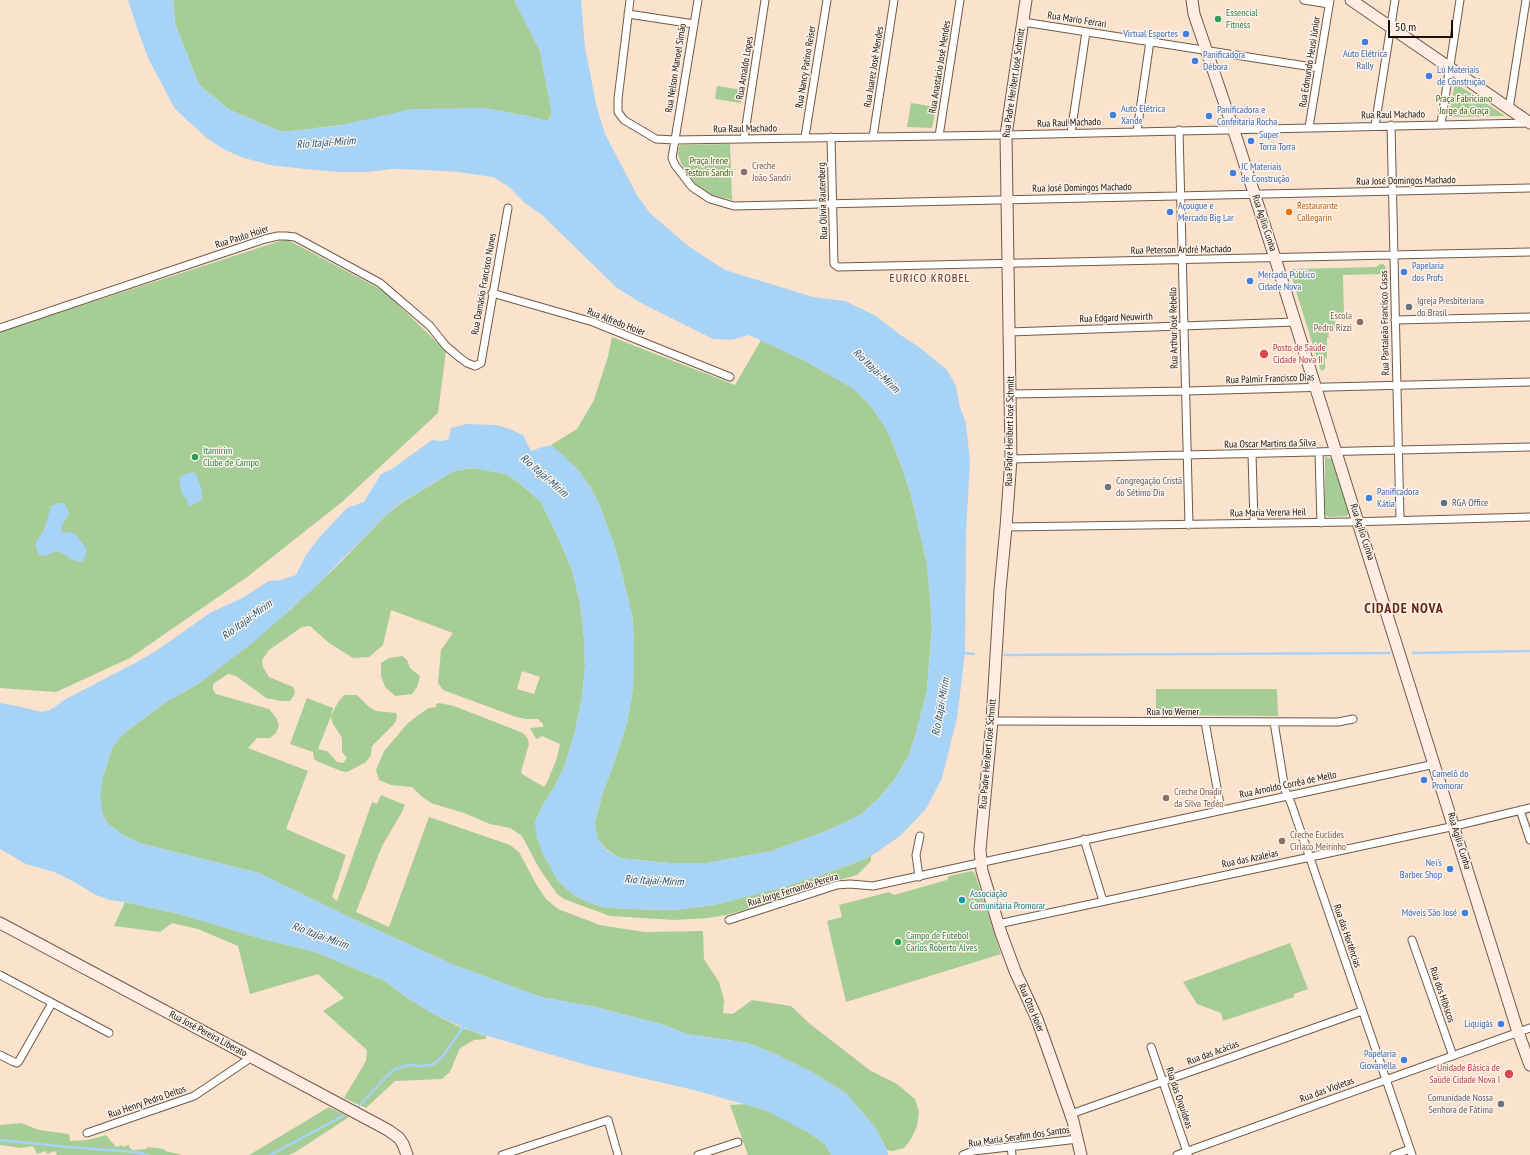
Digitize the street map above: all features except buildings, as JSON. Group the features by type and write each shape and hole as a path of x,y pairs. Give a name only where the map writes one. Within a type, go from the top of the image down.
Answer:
{"main road":[{"name":"Rua Padre Heribert José Schmitt","path":"981,862 980,850 992,721 1000,590 1011,459 1006,135 1026,0"},
{"name":"Rua Agílio Cunha","path":"1192,0 1194,14 1276,258 1518,1032 1530,1065"},
{"path":"1351,0 1530,123"},
{"name":"Rua Otto Hoier","path":"981,862 982,871 998,924 1015,971 1037,1019 1071,1114 1081,1155"},
{"name":"Rua José Pereira Liberato","path":"0,923 393,1133 403,1144 407,1155"}],"street":[{"path":"630,0 628,14 694,24"},
{"name":"Rua Nelson Manoel Simão","path":"675,140 698,0"},
{"name":"Rua Arnaldo Lopes","path":"744,139 765,0"},
{"name":"Rua Nancy Patino Reiser","path":"805,138 827,0"},
{"name":"Rua Juarez José Mendes","path":"873,137 894,0"},
{"name":"Rua Anastácio José Mendes","path":"939,136 960,0"},
{"path":"1304,0 1329,2"},
{"path":"1375,126 1395,0"},
{"path":"1441,124 1460,0"},
{"path":"1509,109 1526,0"},
{"name":"Rua Edmundo Heusi Júnior","path":"1309,127 1329,2"},
{"name":"Rua Raul Machado","path":"628,14 618,99 618,112 624,120 656,139 675,140 1006,135 1530,123"},
{"name":"Rua Mario Ferrari","path":"1023,22 1319,68"},
{"path":"1071,133 1086,32"},
{"path":"1136,131 1150,42"},
{"name":"Rua Pantaleão Francisco Casas","path":"1391,125 1400,520"},
{"name":"Rua Arthur José Rebello","path":"1179,130 1189,525"},
{"name":"Rua Olívia Rautenberg","path":"831,137 834,264"},
{"name":"Rua José Domingos Machado","path":"675,140 672,158 675,165 692,187 710,199 734,206 1530,188"},
{"name":"Rua Damásio Francisco Nunes","path":"481,363 508,208"},
{"name":"Rua Paulo Hoier","path":"0,328 258,242 278,236 286,236 295,237 380,283 430,326 446,346 459,357 467,363 475,366 481,363"},
{"name":"Rua Peterson André Machado","path":"834,264 838,267 1530,252"},
{"name":"Rua Alfredo Hoier","path":"492,293 593,322 730,377"},
{"path":"1395,320 1530,318"},
{"name":"Rua Edgard Neuwirth","path":"1009,332 1296,322"},
{"name":"Rua Palmir Francisco Dias","path":"1011,394 1530,382"},
{"name":"Rua Oscar Martins da Silva","path":"1011,459 1530,448"},
{"path":"1319,452 1321,522"},
{"path":"1252,454 1254,524"},
{"name":"Rua Maria Verena Heil","path":"1006,527 1359,522 1530,517"},
{"name":"Rua Ivo Werner","path":"992,721 1338,722 1353,719"},
{"path":"1205,722 1221,810"},
{"name":"Rua das Hortências","path":"1274,722 1285,790 1411,1152"},
{"name":"Rua Arnoldo Corrêa de Mello","path":"981,862 1435,764"},
{"name":"Rua das Azaleias","path":"998,924 1454,826 1530,808"},
{"path":"1520,810 1530,840"},
{"path":"919,876 916,855 920,836"},
{"path":"1084,839 1104,901"},
{"name":"Rua Jorge Fernando Pereira","path":"729,920 837,885 850,884 872,886 981,862"},
{"name":"Rua dos Hibiscos","path":"1412,940 1453,1056"},
{"path":"0,976 109,1033"},
{"path":"0,1055 17,1063 19,1061 52,1003"},
{"name":"Rua das Acácias","path":"1071,1114 1362,1011"},
{"name":"Rua das Violetas","path":"1177,1155 1187,1153 1530,1028"},
{"name":"Rua das Orquídeas","path":"1151,1047 1187,1153"},
{"name":"Rua Henry Pedro Deitos","path":"87,1133 194,1096 252,1057"},
{"path":"502,1155 608,1120 618,1155"},
{"name":"Rua Maria Serafim dos Santos","path":"962,1155 972,1151 1078,1139"},
{"path":"698,1155 738,1142"},
{"path":"1011,1146 1012,1155"},
{"path":"1394,1155 1411,1152"}],"green space":[{"path":"173,0 514,0 540,51 552,114 548,120 543,120 485,108 282,132 230,110 199,85 175,23"},
{"name":"Praça Fabriciano Jorge da Graça","path":"1455,83 1504,116 1451,117 1449,114"},
{"path":"717,86 743,90 741,103 715,99"},
{"path":"911,103 936,107 932,128 907,127"},
{"name":"Praça Irene Testoni Sandri","path":"730,144 733,200 711,195 696,185 681,163 678,154 679,147 681,145"},
{"name":"Itamirim Clube de Campo","path":"286,239 384,291 446,351 438,413 342,502 247,577 130,658 56,692 0,688 0,332"},
{"path":"1383,264 1386,267 1384,277 1381,274 1343,275 1344,315 1335,315 1336,328 1328,329 1329,337 1327,338 1327,358 1325,358 1325,369 1321,371 1290,272 1291,270 1376,267"},
{"path":"612,337 735,385 761,340 805,361 854,389 871,406 888,432 911,495 927,564 932,625 927,691 908,757 894,780 879,798 860,815 831,829 772,851 707,863 669,863 620,858 607,850 597,838 595,822 603,792 627,723 633,689 634,638 632,615 616,550 600,506 591,488 579,471 551,445 577,429 594,400 608,356"},
{"path":"1325,457 1332,459 1349,513 1347,516 1329,517 1325,515"},
{"path":"475,468 506,474 518,482 541,502 572,570 580,603 584,638 585,666 582,697 575,731 565,765 535,822 543,854 558,881 575,896 603,907 676,910 714,905 781,888 844,867 871,856 871,861 857,875 821,885 770,903 726,915 708,918 674,920 610,916 564,899 557,894 539,868 522,836 510,828 490,824 464,813 431,803 412,787 391,785 379,780 376,770 384,751 408,723 429,708 436,707 436,704 439,703 454,706 523,733 528,739 529,744 521,772 544,787 557,758 560,744 542,736 537,739 535,737 530,728 543,727 543,724 538,719 516,717 443,690 438,683 441,650 453,633 391,610 383,645 369,657 353,658 329,643 310,626 302,627 269,650 262,660 263,667 269,677 293,687 295,691 290,701 266,698 236,676 228,674 213,684 213,690 216,694 269,709 277,719 279,726 276,733 270,738 257,738 248,748 308,771 286,829 346,855 332,897 337,901 372,802 377,804 381,795 405,805 382,846 356,912 389,927 429,817 510,845 519,852 546,899 558,909 600,925 644,932 703,931 704,959 719,982 724,1000 723,1013 733,1014 752,1000 791,1006 810,1024 871,1071 897,1084 915,1099 919,1112 917,1126 911,1139 904,1148 893,1151 887,1150 875,1127 846,1093 810,1071 775,1054 748,1043 687,1034 664,1025 596,1007 541,997 454,965 349,917 259,873 143,844 123,835 107,823 103,815 100,796 103,777 112,748 123,734 166,702 198,684 290,610 337,566 385,516 404,501 454,471","holes":["522,671 540,677 534,694 517,689"]},
{"path":"402,656 407,660 410,668 420,676 417,687 412,694 395,696 385,687 381,676 381,663 389,658"},
{"path":"1156,689 1277,689 1278,716 1156,715"},
{"path":"344,695 357,695 369,707 376,711 396,713 397,715 396,721 393,725 372,746 371,755 366,762 347,772 319,762 314,759 313,752 290,744 307,698 333,708 331,716 338,702","holes":["331,716 332,722 342,738 342,752 347,758 343,763 337,762 327,751 318,749"]},
{"name":"Campo de Futebol Carlos Roberto Alves","path":"972,871 975,874 1001,954 846,1002 827,921 842,917 839,905 889,892 894,895 947,880 949,876"},
{"path":"125,902 179,914 263,939 315,952 385,981 406,997 430,1012 462,1028 486,1036 486,1039 474,1040 462,1047 459,1050 450,1072 442,1079 395,1081 366,1108 344,1098 366,1061 367,1050 323,1011 344,998 318,974 250,994 238,946 198,929 172,923 160,932 114,926"},
{"path":"1290,943 1308,989 1294,994 1294,997 1223,1021 1221,1013 1197,1004 1183,982"},
{"path":"747,1104 783,1118 811,1134 825,1144 831,1155 748,1155 730,1105"},
{"path":"329,1107 349,1117 289,1155 249,1155"},
{"path":"21,1123 39,1130 69,1134 70,1141 88,1140 106,1135 116,1147 122,1145 123,1147 128,1144 133,1150 147,1149 147,1147 164,1149 165,1151 183,1155 57,1155 55,1151 47,1154 46,1151 37,1154 33,1146 21,1148 0,1145 0,1125"}],"water":[{"name":"Rio Itajaí-Mirim","path":"128,0 173,0 175,23 199,85 230,110 282,132 336,126 412,109 485,108 548,120 552,114 540,51 514,0 581,0 585,47 596,104 605,134 638,197 651,214 688,246 725,270 813,297 845,301 876,316 919,347 947,370 956,386 959,404 966,424 970,462 966,532 965,653 957,718 942,778 926,809 900,836 871,856 844,867 781,888 714,905 676,910 603,907 575,896 558,881 543,854 537,838 535,822 565,765 575,731 582,697 585,666 584,638 580,603 572,570 541,502 518,482 506,474 472,468 454,471 403,501 385,516 314,588 255,641 198,684 166,702 123,734 112,748 103,777 100,796 103,815 107,823 123,835 143,844 259,873 349,917 452,964 541,997 596,1007 664,1025 687,1034 748,1043 775,1054 810,1071 846,1093 875,1127 888,1155 831,1155 825,1144 811,1134 765,1110 694,1090 590,1066 471,1031 430,1012 406,997 385,981 315,952 263,939 179,914 110,900 96,895 54,872 26,864 0,849 0,703 42,712 50,710 66,699 156,651 210,613 244,597 269,581 281,580 296,575 306,555 318,539 347,508 364,502 381,474 392,469 432,440 442,441 449,439 451,428 467,424 496,425 510,429 523,435 531,451 551,445 562,454 579,471 591,488 600,506 616,550 632,615 634,664 633,689 627,723 603,792 595,822 597,838 607,851 620,858 669,863 707,863 772,851 831,829 860,815 879,798 894,780 908,757 927,691 932,625 927,564 911,495 888,432 871,406 854,389 805,361 749,335 731,340 713,339 643,304 617,288 541,214 526,204 508,186 493,177 458,172 426,170 393,169 366,172 340,172 304,169 270,165 244,158 225,150 208,139 175,109 148,58"},
{"path":"193,472 196,474 202,490 202,500 188,507 187,499 183,496 181,490 179,478 185,474"},
{"path":"59,503 65,503 69,514 62,525 61,530 63,532 74,533 87,550 82,562 75,561 58,551 44,556 39,555 36,548 36,541 45,527 51,506"}],"waterway":[{"path":"1413,653 1530,651"},
{"path":"962,653 974,654"},
{"path":"1005,655 1390,653"},
{"path":"359,1106 395,1069 409,1065 422,1066 434,1064 442,1057 464,1026"},
{"path":"270,1155 343,1116"},
{"path":"0,1140 134,1152 148,1155"}],"place":[{"name":"Essencial Fitness","path":"1218,19"},
{"name":"Virtual Esportes","path":"1186,34"},
{"name":"Auto Elétrica Rally","path":"1365,42"},
{"name":"Panificadora Débora","path":"1195,61"},
{"name":"Lú Materiais de Construção","path":"1429,76"},
{"name":"Auto Elétrica Xande","path":"1113,115"},
{"name":"Panificadora e Confeitaria Rocha","path":"1209,116"},
{"name":"Super Torra Torra","path":"1251,141"},
{"name":"Creche João Sandri","path":"744,172"},
{"name":"JC Materiais de Construção","path":"1233,173"},
{"name":"Açougue e Mercado Big Lar","path":"1170,212"},
{"name":"Restaurante Callegarin","path":"1289,212"},
{"name":"Papelaria dos Profs","path":"1404,272"},
{"name":"Mercado Público Cidade Nova","path":"1250,281"},
{"name":"Igreja Presbiteriana do Brasil","path":"1409,307"},
{"name":"Escola Pedro Rizzi","path":"1360,322"},
{"name":"Posto de Saúde Cidade Nova II","path":"1264,354"},
{"name":"Itamirim Clube de Campo","path":"195,457"},
{"name":"Congregação Cristã do Sétimo Dia","path":"1108,487"},
{"name":"Panificadora Kátia","path":"1369,498"},
{"name":"RGA Office","path":"1444,503"},
{"name":"Camelô do Promorar","path":"1424,780"},
{"name":"Creche Onadir da Silva Tedéo","path":"1166,798"},
{"name":"Creche Euclides Ciriaco Meirinho","path":"1282,841"},
{"name":"Nei's Barber Shop","path":"1450,869"},
{"name":"Associação Comunitária Promorar","path":"962,900"},
{"name":"Móveis São José","path":"1465,913"},
{"name":"Campo de Futebol Carlos Roberto Alves","path":"898,942"},
{"name":"Liquigás","path":"1501,1024"},
{"name":"Papelaria Giovanella","path":"1404,1060"},
{"name":"Unidade Básica de Saúde Cidade Nova I","path":"1509,1074"},
{"name":"Comunidade Nossa Senhora de Fátima","path":"1501,1104"}],"district":[{"name":"EURICO KROBEL","path":"930,279"},
{"name":"CIDADE NOVA","path":"1404,609"}]}
